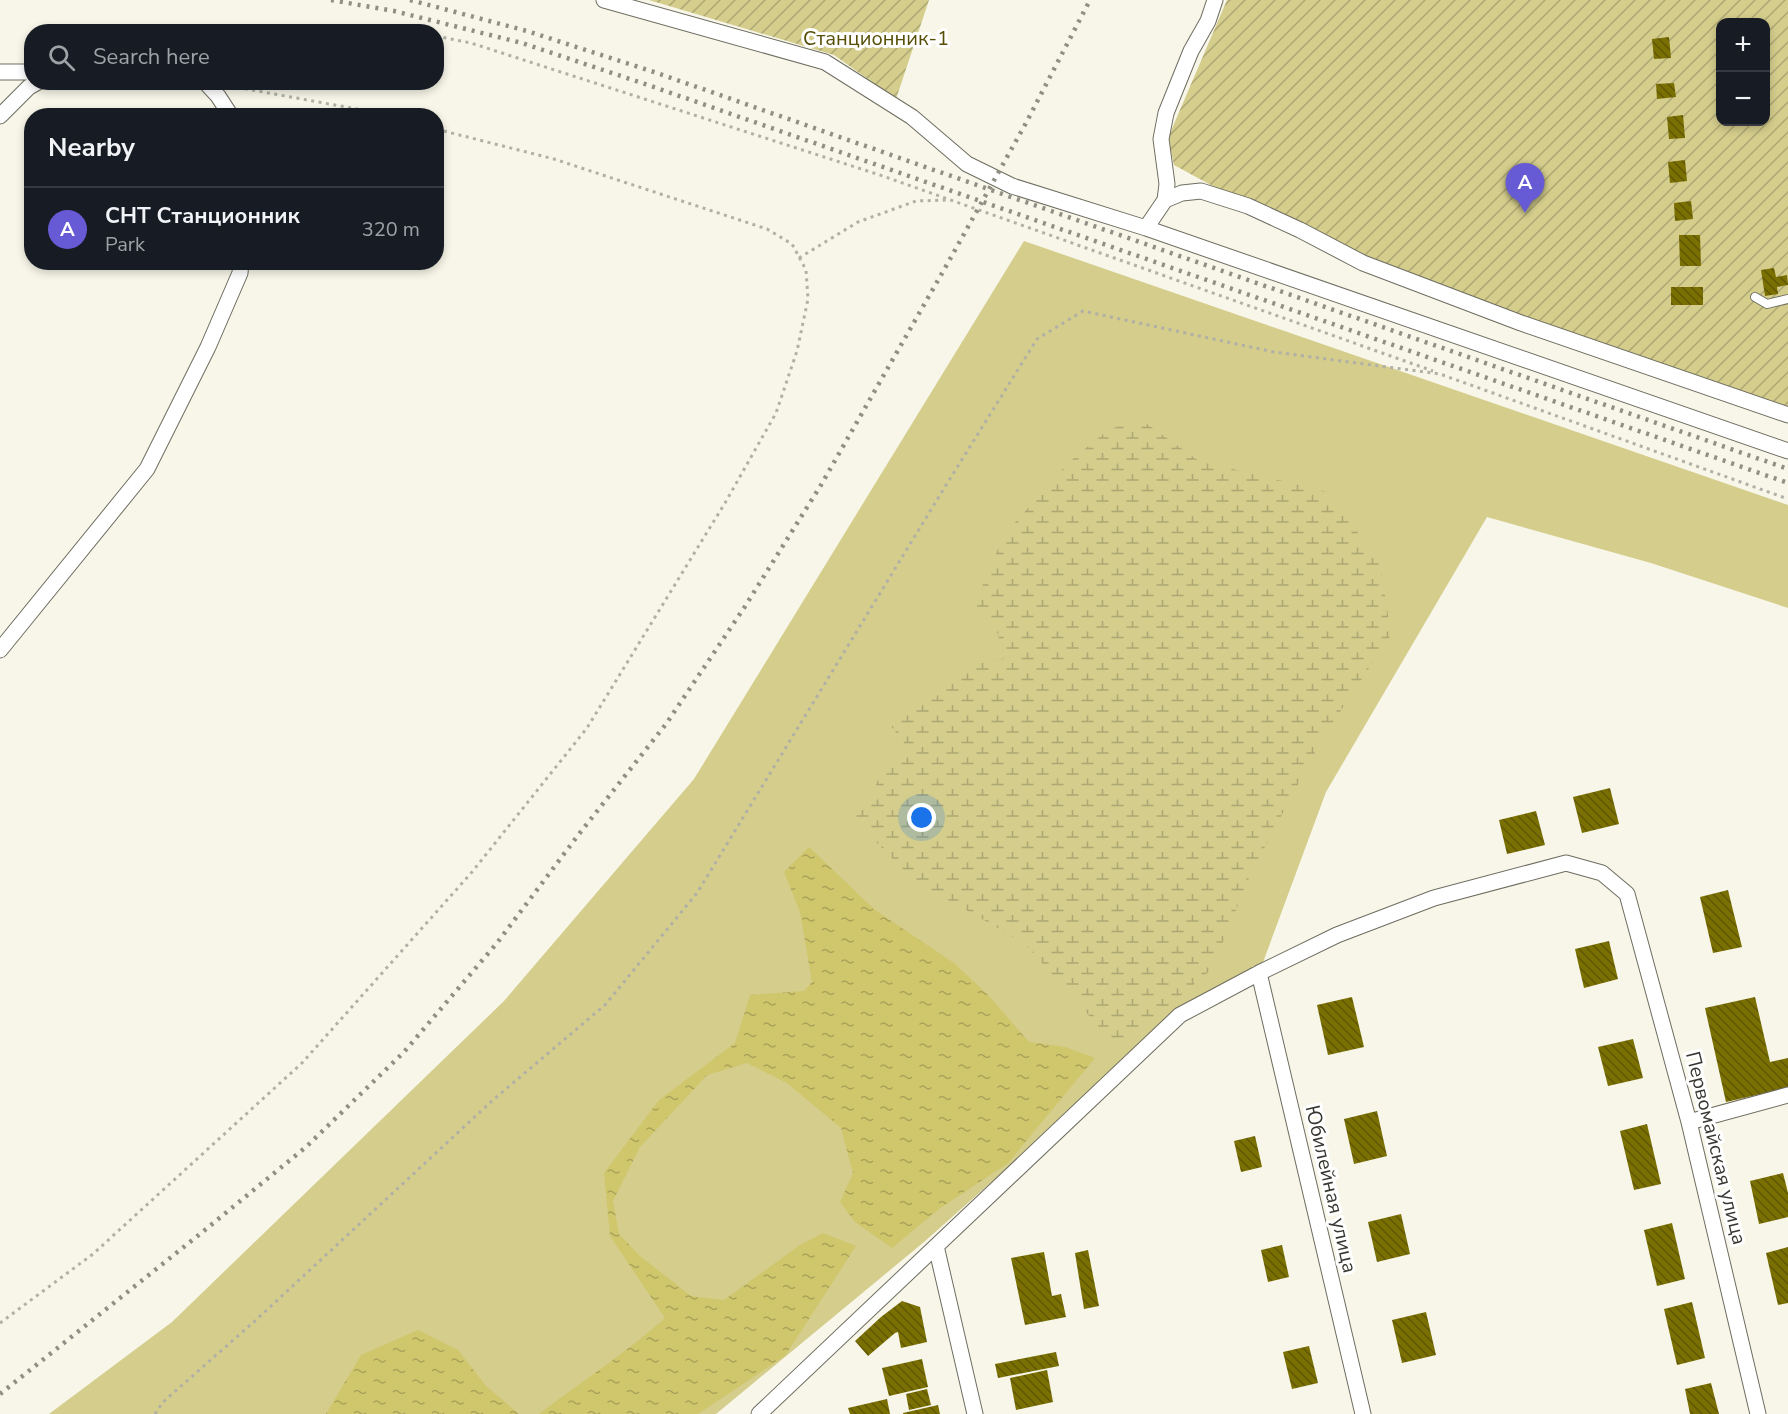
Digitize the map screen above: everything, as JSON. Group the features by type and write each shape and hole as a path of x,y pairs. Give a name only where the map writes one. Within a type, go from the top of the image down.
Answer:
{"street":[{"path":"604,0 825,62 912,117 968,164 1012,186 1146,228 1788,451"},
{"path":"1146,228 1165,200 1167,184 1161,139 1166,113 1191,51 1208,21 1215,0"},
{"path":"0,72 24,72"},
{"path":"0,116 26,90"},
{"path":"212,90 226,108"},
{"path":"1165,200 1182,193 1201,191 1248,206 1363,263 1521,323 1788,415"},
{"path":"0,650 147,469 208,347 240,270"},
{"name":"Первомайская улица","path":"1259,973 1337,935 1434,898 1566,863 1602,873 1627,894 1689,1122 1758,1414"},
{"path":"759,1414 1179,1015 1259,973"},
{"name":"Юбилейная улица","path":"1259,973 1363,1414"},
{"path":"1689,1122 1788,1095"},
{"path":"936,1246 975,1414"}],"lane":[{"path":"1755,297 1767,304 1788,299"}],"path":[{"path":"444,38 471,43 872,172 1788,499"},
{"path":"255,90 357,108"},
{"path":"0,1323 93,1254 302,1063 472,872 587,728 725,503 776,413 797,351 808,299 806,270 792,244 766,230 554,159 444,131"},
{"path":"799,258 858,222 916,201 950,200"},
{"path":"155,1414 163,1402 256,1320 494,1100 605,1005 690,902 1037,339 1083,311 1274,352 1440,374"}],"green space":[{"name":"Станционник-1","path":"649,0 929,0 896,99 834,55"},
{"path":"1227,0 1788,0 1788,423 1489,320 1349,260 1174,165 1168,138"},
{"path":"1024,241 1788,505 1788,608 1651,563 1487,517 1326,792 1259,973 1179,1015 924,1242 716,1414 49,1414 172,1322 504,1001 694,779"},
{"path":"1140,419 1199,461 1328,492 1380,563 1391,635 1322,739 1251,873 1212,969 1118,1048 1024,943 915,881 846,812 870,799 883,768 909,749 891,726 938,695 974,662 1003,659 998,634 975,603 1004,535 1068,463 1108,430"}],"water":[{"path":"809,847 875,910 954,963 989,996 1029,1042 1065,1047 1095,1058 1008,1163 939,1209 892,1248 855,1222 840,1202 853,1173 841,1128 787,1083 747,1063 707,1075 640,1147 613,1201 619,1234 640,1256 691,1296 724,1300 800,1245 823,1233 856,1246 785,1356 698,1414 539,1414 665,1318 610,1236 604,1173 659,1100 735,1043 750,995 804,991 812,982 800,912 784,872"},
{"path":"418,1330 458,1350 486,1386 519,1414 326,1414 361,1355"}],"building":[{"path":"1669,37 1671,58 1654,59 1652,39"},
{"path":"1674,83 1676,97 1657,99 1656,84"},
{"path":"1683,115 1685,138 1669,139 1667,117"},
{"path":"1685,160 1687,181 1670,183 1668,162"},
{"path":"1691,201 1693,219 1675,221 1674,203"},
{"path":"1679,235 1700,235 1701,266 1680,266"},
{"path":"1774,268 1776,277 1787,275 1788,285 1777,287 1778,294 1765,296 1761,270"},
{"path":"1671,287 1703,287 1703,305 1671,305"},
{"path":"1610,788 1619,824 1582,833 1573,797"},
{"path":"1536,811 1545,845 1507,854 1499,820"},
{"path":"1728,890 1742,947 1713,953 1700,897"},
{"path":"1609,941 1618,979 1584,988 1575,949"},
{"path":"1352,997 1364,1047 1328,1055 1317,1005"},
{"path":"1755,997 1770,1062 1788,1058 1788,1088 1726,1102 1705,1008"},
{"path":"1633,1039 1643,1078 1608,1086 1598,1047"},
{"path":"1377,1111 1387,1156 1354,1164 1344,1119"},
{"path":"1647,1124 1661,1184 1634,1190 1620,1131"},
{"path":"1255,1136 1262,1167 1241,1172 1234,1141"},
{"path":"1783,1173 1788,1193 1788,1217 1759,1224 1750,1181"},
{"path":"1401,1214 1410,1254 1377,1262 1368,1222"},
{"path":"1672,1223 1685,1279 1657,1286 1644,1230"},
{"path":"1282,1245 1289,1277 1268,1282 1261,1250"},
{"path":"1788,1247 1788,1303 1778,1305 1766,1253"},
{"path":"1088,1250 1099,1306 1084,1309 1075,1253"},
{"path":"1044,1252 1052,1296 1061,1294 1066,1317 1025,1325 1011,1258"},
{"path":"902,1301 920,1307 927,1342 901,1348 898,1332 868,1356 855,1341"},
{"path":"1692,1302 1705,1358 1677,1365 1664,1309"},
{"path":"1426,1312 1436,1355 1402,1363 1392,1320"},
{"path":"1309,1346 1318,1383 1292,1389 1283,1352"},
{"path":"1056,1352 1059,1366 998,1378 995,1364"},
{"path":"922,1359 928,1387 889,1396 882,1368"},
{"path":"1047,1370 1053,1402 1016,1410 1010,1378"},
{"path":"1711,1383 1719,1414 1690,1414 1685,1389"},
{"path":"927,1389 931,1405 909,1410 906,1394"},
{"path":"887,1399 890,1414 850,1414 848,1408"},
{"path":"938,1405 940,1414 903,1414 903,1413"}],"railway":[{"path":"331,0 394,11 522,43 1788,483"},
{"path":"410,0 527,31 657,73 1788,469"},
{"path":"0,1394 306,1147 404,1052 497,943 666,724 744,608 821,485 945,268 1026,123 1090,0"}],"place":[{"name":"СНТ Станционник","path":"1525,213"}]}
